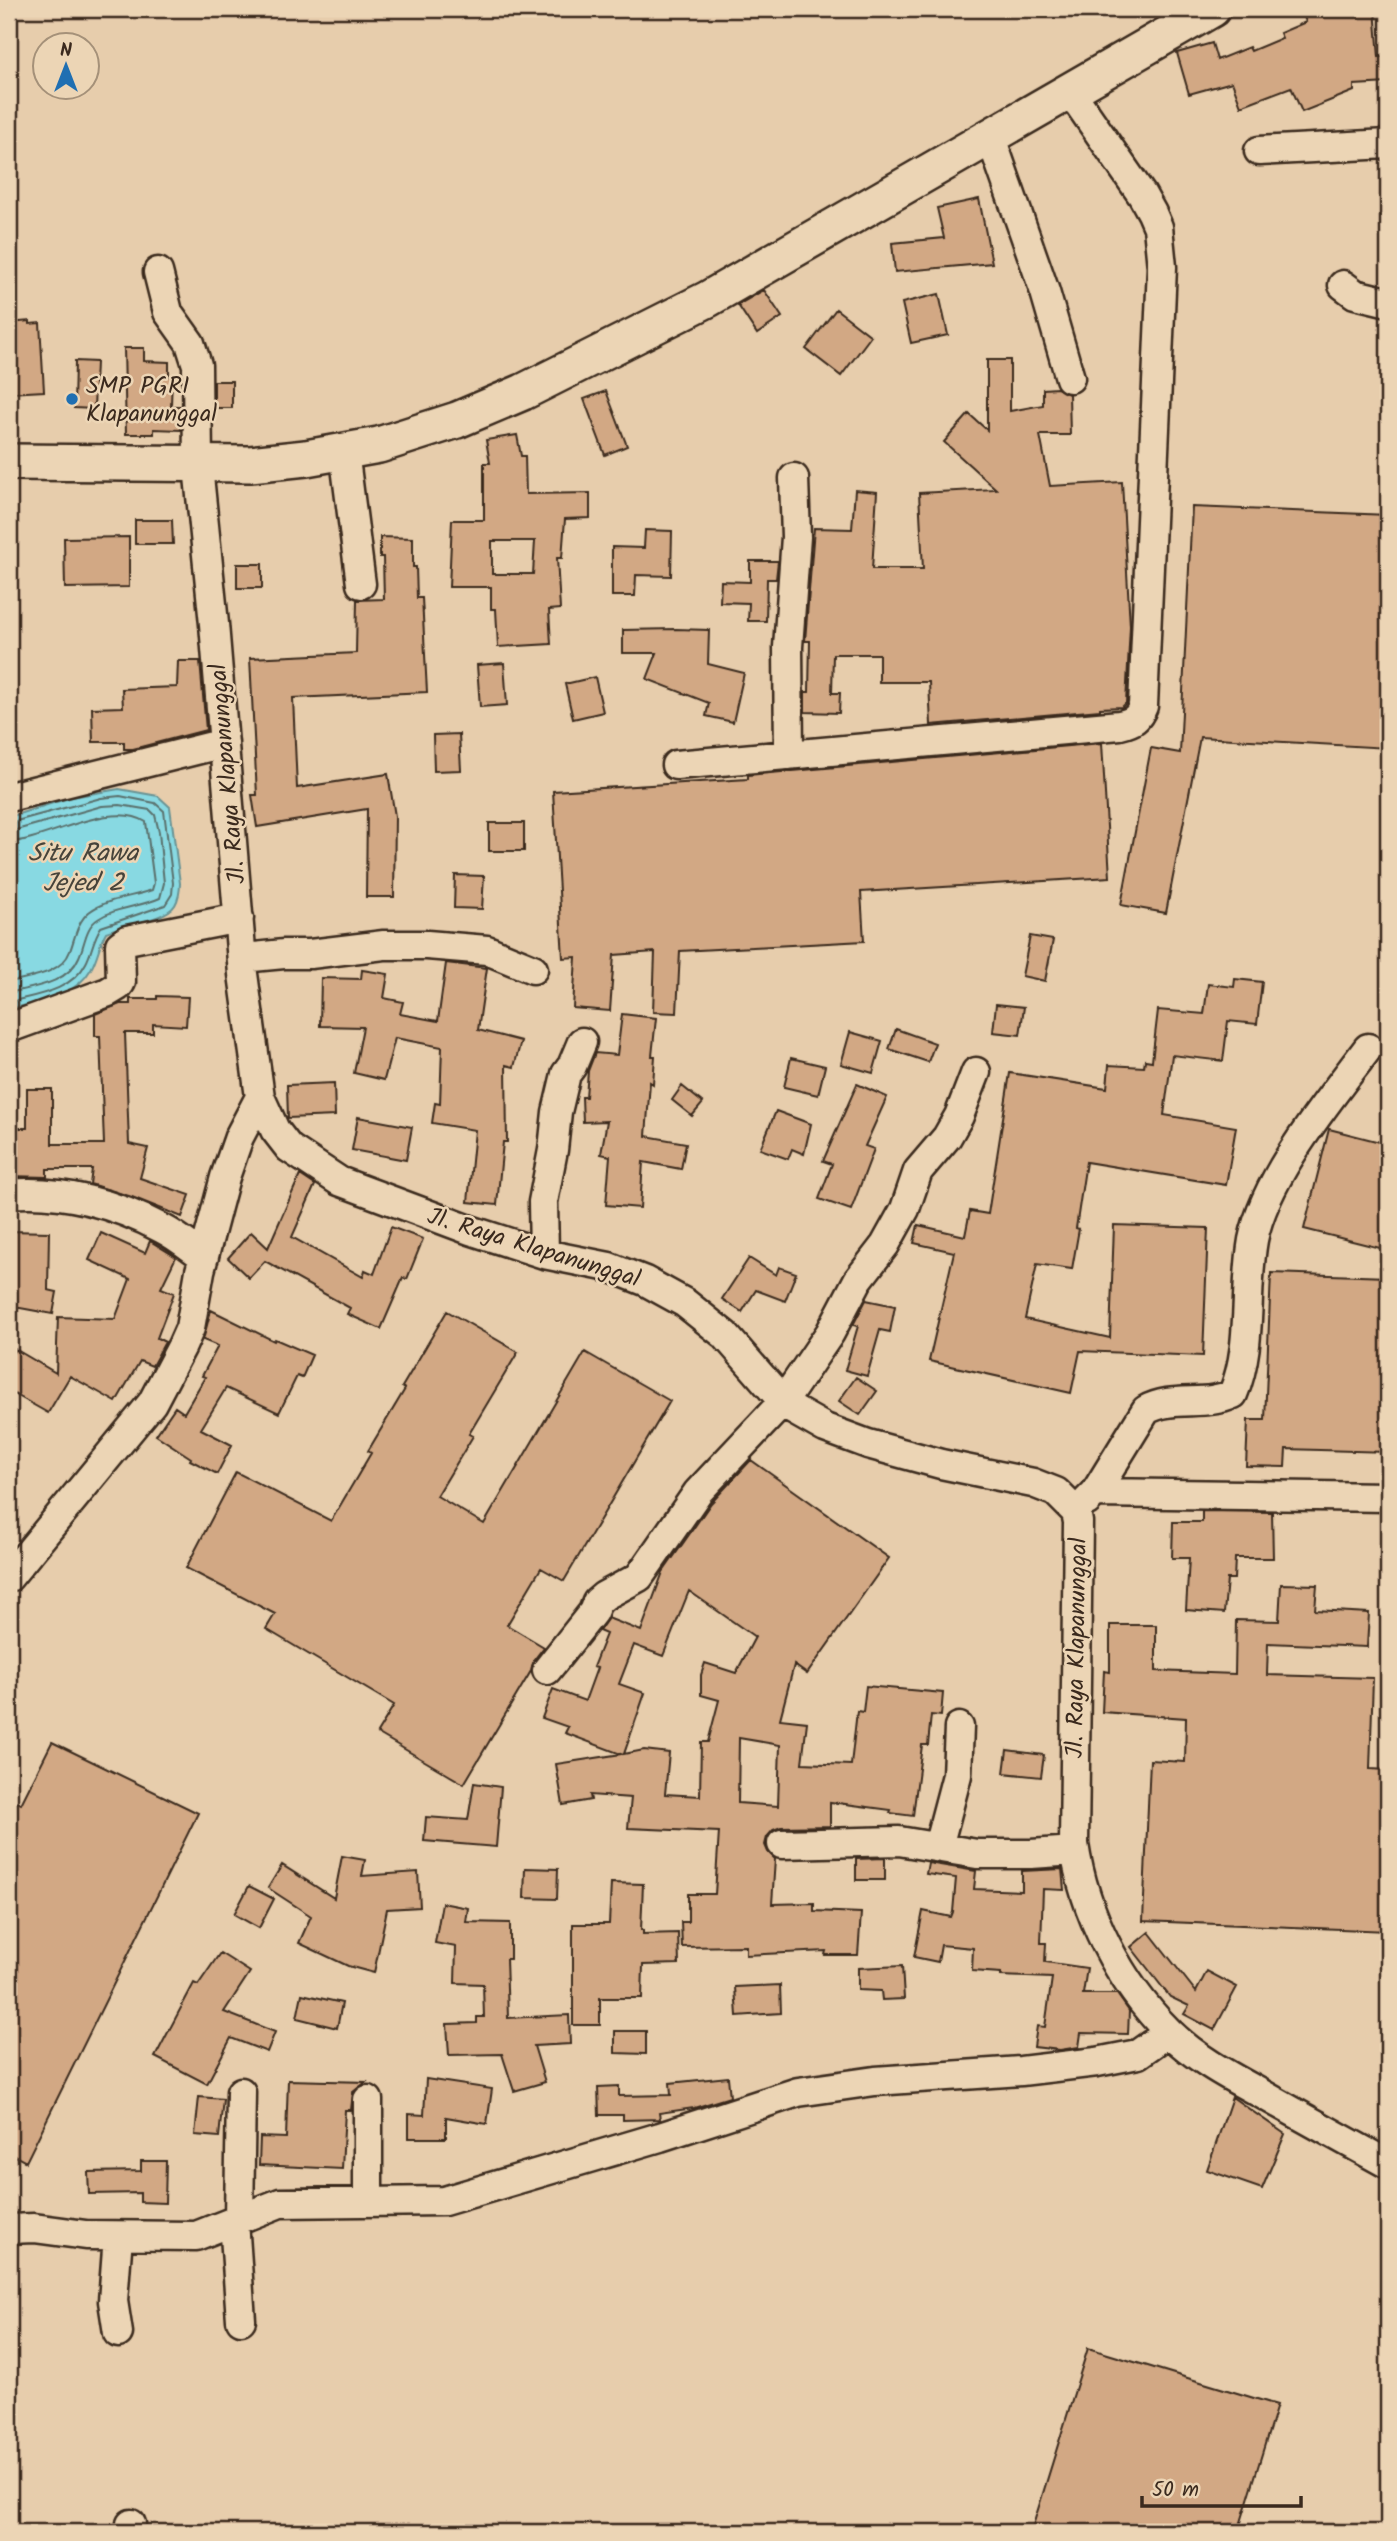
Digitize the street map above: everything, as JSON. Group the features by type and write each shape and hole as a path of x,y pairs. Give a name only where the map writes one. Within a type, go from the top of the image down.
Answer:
{"main road":[{"path":"9,463 198,466 250,464 379,445 418,433 523,392 708,299 1212,9"}],"street":[{"path":"676,765 1120,725 1132,722 1140,715 1143,706 1161,247 1158,227 1142,195 1070,91"},
{"path":"990,135 1049,303 1070,378"},
{"path":"1259,151 1388,145"},
{"name":"Jl. Raya Klapanunggal","path":"158,272 168,312 195,353 198,466 243,958 260,1097 275,1130 289,1148 339,1181 470,1230 544,1254 609,1267 645,1281 685,1303 725,1335 783,1402 825,1428 868,1444 941,1464 1033,1483 1085,1502 1078,1522 1073,1813 1078,1871 1099,1931 1140,1998 1169,2032 1214,2067 1388,2164"},
{"path":"1343,285 1364,298 1388,302"},
{"path":"344,451 361,584"},
{"path":"789,755 788,647 796,537 794,478"},
{"path":"9,797 224,743"},
{"path":"9,1028 118,986 121,982 120,945 127,940 239,918"},
{"path":"243,958 310,954 384,945 427,945 487,950 533,969"},
{"path":"544,1254 543,1202 557,1112 566,1074 582,1042"},
{"path":"1085,1502 1146,1410 1154,1405 1167,1403 1220,1400 1233,1394 1241,1368 1253,1242 1259,1214 1303,1135 1368,1048"},
{"path":"547,1670 593,1612 597,1602 604,1595 639,1577 698,1492 783,1402 830,1334 858,1280 885,1245 905,1209 918,1171 947,1137 959,1116 976,1072"},
{"path":"9,1577 152,1403 190,1328 204,1257 235,1147 260,1097"},
{"path":"9,1194 52,1194 104,1203 165,1230 204,1257"},
{"path":"1085,1502 1388,1497"},
{"path":"938,1847 957,1775 959,1727"},
{"path":"782,1844 899,1841 977,1854 1075,1851"},
{"path":"9,2229 34,2228 86,2235 196,2236 280,2203 444,2201 660,2137 798,2092 875,2081 1021,2071 1097,2062 1138,2054 1169,2032"},
{"path":"240,2092 236,2220 241,2319"},
{"path":"368,2100 368,2202"},
{"path":"118,2236 114,2301 118,2333"}],"water":[{"name":"Situ Rawa Jejed 2","path":"119,789 158,796 170,807 180,883 175,905 163,915 106,932 91,969 84,979 66,993 9,1009 9,817 72,797"}],"building":[{"path":"1301,9 1375,9 1379,57 1388,56 1388,83 1354,85 1354,91 1302,112 1291,87 1241,106 1232,82 1189,94 1177,53 1212,43 1217,60 1249,47 1251,51 1282,38 1280,33 1306,22"},
{"path":"979,199 992,263 895,272 892,243 944,238 937,208"},
{"path":"764,290 782,317 757,334 738,305"},
{"path":"939,294 948,335 911,343 902,303"},
{"path":"836,309 871,336 841,376 806,349"},
{"path":"30,321 30,324 40,323 44,391 9,393 9,323"},
{"path":"124,348 144,348 144,361 169,362 169,376 172,376 171,406 181,406 181,430 154,429 154,434 126,434"},
{"path":"987,360 1010,360 1010,411 1043,405 1043,389 1057,388 1069,394 1070,435 1040,435 1050,486 1122,482 1130,626 1126,703 1122,707 1100,710 931,725 929,682 879,682 879,654 833,654 832,693 840,693 839,713 805,712 805,692 809,692 810,641 805,641 814,528 852,529 855,490 877,492 872,569 923,569 919,493 996,489 944,442 969,414 987,430"},
{"path":"75,361 96,362 94,409 74,408"},
{"path":"214,381 232,381 232,408 214,408"},
{"path":"606,391 627,446 605,455 584,399"},
{"path":"517,435 521,456 525,456 526,494 590,493 590,518 565,519 562,558 557,558 560,609 549,610 551,644 498,647 496,609 491,609 491,587 449,587 452,520 484,520 484,463 490,463 486,440","holes":["492,541 535,541 533,574 492,574"]},
{"path":"1192,507 1388,515 1388,748 1200,737 1166,913 1121,905 1151,748 1180,753"},
{"path":"135,520 172,520 173,544 135,544"},
{"path":"645,530 672,531 671,576 636,575 635,596 612,596 612,547 644,548"},
{"path":"129,537 129,587 65,588 64,538"},
{"path":"380,537 413,538 417,598 422,598 427,692 293,698 297,788 388,774 395,816 394,897 366,897 367,809 257,827 252,795 257,795 250,658 356,653 357,600 384,599"},
{"path":"750,561 778,561 776,579 767,579 766,621 748,621 749,603 720,602 721,581 750,582"},
{"path":"237,564 262,564 262,588 237,588"},
{"path":"623,630 709,630 708,664 744,673 733,722 706,716 709,703 647,679 657,653 623,653"},
{"path":"178,661 200,661 206,730 133,749 124,749 124,742 93,742 92,708 123,707 122,689 177,687"},
{"path":"504,663 507,705 480,707 477,665"},
{"path":"595,677 603,712 573,719 565,684"},
{"path":"459,734 461,770 434,771 433,735"},
{"path":"1102,743 1110,877 861,892 864,941 680,951 677,1013 653,1012 655,952 614,955 610,1011 573,1008 576,957 563,958 553,791 748,779 748,775"},
{"path":"489,823 524,823 524,851 489,851"},
{"path":"455,875 484,876 482,909 454,908"},
{"path":"1030,936 1053,940 1045,981 1022,976"},
{"path":"446,963 487,968 478,1030 521,1041 514,1067 506,1065 507,1142 503,1142 497,1205 468,1202 475,1130 432,1123 435,1103 440,1104 442,1047 395,1038 384,1080 354,1073 363,1027 320,1026 321,978 361,979 362,970 388,974 384,998 403,1002 400,1014 438,1021"},
{"path":"1235,979 1262,982 1257,1024 1228,1021 1223,1061 1172,1055 1164,1115 1236,1127 1226,1185 1086,1162 1072,1269 1037,1264 1025,1319 1110,1338 1114,1225 1208,1228 1203,1356 1080,1351 1071,1393 929,1361 954,1252 914,1243 918,1225 965,1236 970,1211 988,1214 1010,1073 1107,1088 1109,1065 1144,1067 1145,1060 1152,1061 1158,1010 1204,1014 1208,984 1234,987"},
{"path":"157,996 188,997 186,1026 153,1024 153,1033 125,1033 129,1144 148,1148 140,1178 190,1195 182,1217 90,1184 92,1169 47,1169 47,1177 9,1176 9,1128 27,1128 27,1089 52,1089 52,1144 104,1144 100,1036 95,1036 95,1014 120,1004 130,1004 130,999 157,999"},
{"path":"996,1004 1024,1007 1020,1035 993,1032"},
{"path":"622,1014 656,1018 652,1056 655,1056 653,1084 650,1082 646,1136 686,1143 681,1169 643,1162 640,1208 606,1205 610,1156 601,1154 607,1121 583,1122 582,1097 586,1097 588,1071 595,1053 617,1055"},
{"path":"896,1029 935,1043 928,1062 889,1049"},
{"path":"850,1032 882,1041 873,1073 841,1064"},
{"path":"791,1058 825,1066 818,1095 784,1087"},
{"path":"334,1083 335,1116 288,1118 287,1085"},
{"path":"857,1084 887,1097 865,1146 874,1149 851,1210 819,1199 832,1164 823,1161"},
{"path":"682,1086 703,1103 692,1116 672,1100"},
{"path":"776,1111 811,1124 804,1154 792,1149 788,1159 760,1149"},
{"path":"358,1117 412,1127 406,1160 352,1150"},
{"path":"1329,1129 1388,1144 1388,1250 1304,1229"},
{"path":"300,1175 315,1185 292,1237 363,1277 365,1270 374,1274 391,1227 423,1239 407,1279 403,1278 381,1329 347,1314 350,1308 265,1261 249,1278 228,1258 251,1232 268,1248"},
{"path":"9,1231 49,1232 48,1290 57,1292 53,1314 9,1306"},
{"path":"101,1233 145,1253 150,1241 176,1257 161,1288 174,1293 157,1338 165,1342 152,1366 140,1361 116,1402 70,1376 48,1413 9,1391 9,1359 15,1349 56,1373 58,1317 115,1319 130,1279 89,1260"},
{"path":"749,1258 776,1275 779,1267 796,1273 785,1301 756,1290 742,1312 722,1299"},
{"path":"1271,1273 1388,1277 1388,1452 1286,1449 1285,1467 1246,1466 1248,1420 1265,1420"},
{"path":"866,1300 895,1306 890,1332 880,1330 867,1376 845,1370 858,1326 853,1325"},
{"path":"211,1310 274,1341 275,1339 312,1355 302,1378 297,1376 279,1413 226,1388 201,1429 232,1445 217,1474 190,1460 191,1458 156,1435 175,1407 184,1413 205,1377 202,1376 218,1346 203,1340"},
{"path":"447,1311 518,1352 469,1434 473,1436 437,1496 484,1524 585,1352 670,1401 564,1581 541,1568 507,1625 544,1647 464,1784 377,1733 394,1705 266,1629 275,1614 186,1568 236,1472 331,1521 405,1389 402,1387"},
{"path":"856,1377 877,1391 860,1415 839,1401"},
{"path":"751,1460 889,1558 807,1674 794,1665 780,1719 807,1722 802,1763 851,1765 857,1711 863,1712 866,1686 943,1693 941,1716 931,1715 928,1745 922,1745 913,1816 890,1813 891,1810 830,1802 830,1826 781,1827 773,1830 767,1837 765,1845 775,1859 772,1904 814,1903 814,1911 861,1913 858,1955 825,1955 826,1951 746,1955 746,1946 682,1947 681,1922 688,1922 688,1894 715,1894 719,1832 628,1828 631,1798 590,1795 591,1800 563,1805 556,1764 621,1754 565,1733 568,1727 542,1718 553,1689 585,1701 597,1668 593,1667 606,1634 599,1631 608,1618 641,1631 663,1572 711,1503","holes":["689,1591 755,1637 736,1673 705,1663 701,1675 701,1695 719,1700 708,1742 701,1742 700,1796 665,1794 669,1753 644,1750 624,1754 645,1693 619,1684 634,1645 663,1656","739,1738 780,1745 778,1806 738,1803"]},
{"path":"1202,1511 1272,1512 1273,1558 1235,1558 1234,1579 1227,1579 1224,1613 1186,1610 1189,1558 1172,1558 1173,1522 1202,1522"},
{"path":"1281,1584 1317,1585 1315,1610 1369,1613 1367,1647 1268,1643 1267,1675 1373,1678 1370,1769 1388,1770 1388,1931 1143,1921 1150,1760 1185,1762 1186,1718 1102,1712 1104,1671 1110,1672 1110,1625 1156,1625 1156,1671 1235,1674 1236,1620 1279,1621"},
{"path":"52,1742 198,1813 26,2162 9,2153 9,1798 21,1804"},
{"path":"1007,1750 1044,1755 1041,1777 1004,1773"},
{"path":"474,1783 501,1787 496,1847 424,1841 426,1817 468,1820"},
{"path":"342,1856 365,1860 362,1876 418,1872 420,1907 387,1909 374,1973 348,1966 299,1943 311,1916 268,1888 282,1865 334,1898"},
{"path":"885,1858 885,1880 856,1880 856,1859"},
{"path":"928,1863 976,1871 974,1889 1022,1891 1022,1871 1062,1869 1064,1890 1043,1889 1041,1943 1046,1943 1045,1962 1087,1968 1083,1994 1117,1994 1129,2011 1128,2034 1081,2033 1079,2047 1060,2050 1034,2047 1037,2026 1045,2027 1052,1978 1001,1976 1001,1973 972,1971 973,1948 941,1945 938,1962 914,1957 923,1911 951,1917 953,1912 956,1878 926,1874"},
{"path":"525,1868 558,1869 557,1899 524,1898"},
{"path":"611,1883 643,1884 641,1930 643,1934 678,1933 679,1964 643,1965 642,1998 600,1998 600,2025 573,2025 573,1924 609,1924"},
{"path":"249,1886 274,1899 259,1928 234,1914"},
{"path":"442,1903 468,1908 466,1922 510,1923 510,1959 506,1959 508,2018 569,2015 570,2044 534,2046 545,2082 514,2091 502,2054 449,2055 447,2024 477,2023 477,2017 484,2017 483,1984 455,1983 456,1947 435,1943"},
{"path":"1149,1932 1196,1992 1207,1971 1237,1987 1214,2030 1184,2014 1189,2006 1170,1997 1131,1947"},
{"path":"220,1953 250,1972 224,2012 275,2032 267,2052 231,2038 207,2084 155,2057 194,1983 198,1985"},
{"path":"902,1966 904,1999 882,2000 881,1991 858,1990 858,1968"},
{"path":"780,1985 781,2013 737,2016 735,1987"},
{"path":"302,1994 342,2003 337,2028 297,2018"},
{"path":"615,2031 646,2031 646,2054 615,2053"},
{"path":"728,2077 730,2097 694,2108 659,2113 660,2119 623,2120 623,2115 599,2115 598,2087 619,2086 619,2096 671,2095 670,2083"},
{"path":"426,2079 492,2089 487,2124 446,2117 446,2138 409,2138 409,2114 424,2115"},
{"path":"288,2080 366,2082 353,2092 351,2110 345,2110 342,2169 259,2165 260,2137 286,2138"},
{"path":"199,2097 223,2099 219,2137 195,2135"},
{"path":"1232,2097 1285,2134 1262,2189 1207,2170"},
{"path":"141,2161 166,2161 165,2203 140,2202 140,2193 89,2194 88,2172 141,2171"},
{"path":"1088,2348 1277,2405 1238,2532 1031,2532"}],"place":[{"name":"SMP PGRI Klapanunggal","path":"72,399"}]}
